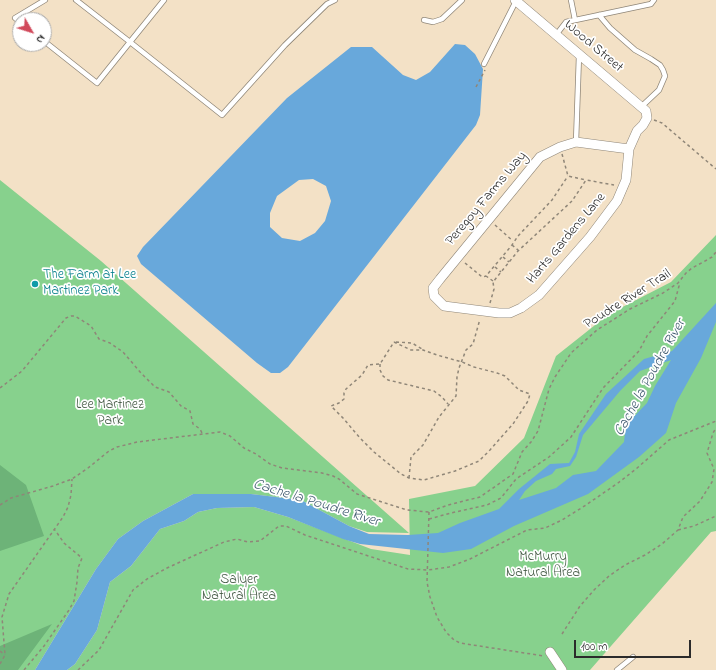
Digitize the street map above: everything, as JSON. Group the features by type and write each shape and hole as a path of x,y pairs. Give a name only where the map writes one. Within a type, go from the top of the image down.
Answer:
{"street":[{"name":"Wood Street","path":"515,1 646,110 647,118"},
{"name":"Harts Gardens Lane","path":"434,296 444,306 510,313 539,295 618,201 626,180 629,149 637,131 647,118"},
{"name":"Peregoy Farms Way","path":"434,296 433,288 540,157 560,147 576,142 629,149"},
{"path":"549,654 562,670"}],"lane":[{"path":"25,12 45,0"},
{"path":"76,0 222,115 285,45 327,4 335,0"},
{"path":"52,47 97,83 164,0"},
{"path":"424,20 433,22 442,19 462,0"},
{"path":"570,0 575,20"},
{"path":"556,35 566,22 651,4 654,0"},
{"path":"485,62 515,1"},
{"path":"599,15 610,28 635,50 660,65 663,70 665,76 659,90 641,107"},
{"path":"576,142 579,54"},
{"path":"617,670 633,658"}],"path":[{"path":"476,87 486,69 487,63 485,62"},
{"path":"647,118 657,120 662,123 716,169"},
{"path":"486,276 514,241 552,200 568,176 562,152"},
{"path":"568,176 614,184"},
{"path":"493,282 518,251 572,201 586,180"},
{"path":"494,224 514,241"},
{"path":"512,244 518,251"},
{"name":"Poudre River Trail","path":"0,504 12,498 72,479 109,451 117,447 137,442 220,432 226,434 244,448 270,464 282,468 322,473 333,476 357,494 407,510 429,512 448,505 480,497 513,474 522,452 538,431 549,390 555,376 571,354 597,330 630,309 678,283 692,268 707,260 716,252"},
{"path":"502,256 509,262"},
{"path":"463,261 481,276 486,276 493,282 494,289 490,303"},
{"path":"494,266 501,272"},
{"path":"429,519 487,505 501,498 516,479 549,457 571,437 602,388 638,351 647,336 675,301 679,286 678,283"},
{"path":"0,388 22,371 66,318 75,316 91,326 99,339 110,343 123,352 141,374 155,387 169,392 181,406 190,411 193,424 200,429 202,433"},
{"path":"409,478 411,457 422,445 439,417 456,396 457,377 466,350 473,344 480,319"},
{"path":"394,342 411,350 423,350"},
{"path":"394,342 380,364 383,376 388,380 434,391 449,405"},
{"path":"380,364 368,365 362,375 346,389 344,399 331,406 374,452 401,474 409,478 424,480 469,466 479,461 513,424 528,401 530,394 519,390 505,376 437,355 423,350 412,343 394,342"},
{"path":"78,670 99,650 133,590 147,579 167,568 224,542 237,539 248,542 260,541 279,526 286,526 305,535 408,569 428,570 449,567 470,559 526,530 545,528 562,520 618,483 669,440 716,421"},
{"path":"678,530 683,516 700,501 712,482 715,470 707,452 716,428"},
{"path":"0,664 5,655 2,617 9,594 55,530 68,507 71,495 72,479"},
{"path":"429,512 430,524 427,582 430,597 437,617 446,632 454,640 460,643 549,654"},
{"path":"562,634 580,606 609,576 662,544 678,530 694,526 716,516"},
{"path":"24,670 44,646 74,601 78,568 82,558 64,543 55,530"},
{"path":"0,651 5,655"}],"green space":[{"name":"Lee Martinez Park","path":"0,180 101,261 409,533 367,532 349,526 301,500 251,494 193,494 143,521 118,539 96,569 35,670 0,670"},
{"name":"McMurry Natural Area","path":"716,235 716,531 711,532 590,670 67,670 75,664 97,630 110,582 131,566 160,529 184,521 198,512 217,508 254,507 288,517 371,549 410,555 409,499 475,486 524,438 556,356 609,314 671,282"},
{"path":"0,465 26,485 44,536 0,551"},
{"path":"52,624 18,670 0,670 0,646"}],"water":[{"path":"455,44 465,45 475,54 483,69 480,115 476,125 288,367 280,373 271,373 257,363 141,264 137,256 143,247 287,98 351,47 372,47 403,75 416,80 430,72","holes":["313,179 326,186 331,201 325,221 315,233 300,241 282,238 270,227 270,213 277,196 299,180"]},
{"path":"716,303 716,322 701,358 676,403 666,433 639,457 588,494 514,526 471,549 443,553 360,544 343,539 288,517 254,507 217,508 198,512 184,521 160,529 131,566 110,582 97,630 75,664 67,670 35,670 96,569 118,539 143,521 193,494 251,494 301,500 349,526 369,534 408,535 438,533 460,523 499,509 519,489 550,464 569,463 575,452 579,434 606,394 644,359 672,351","holes":["671,360 655,386 647,403 626,425 624,442 596,471 573,475 556,488 519,500 525,491 536,481 552,474 556,469 570,466 576,457 583,435 620,391 640,371"]}],"place":[{"name":"The Farm at Lee Martinez Park","path":"35,284"}],"water label":[{"name":"Cache la Poudre River","path":"651,378"},
{"name":"Cache la Poudre River","path":"316,504"}],"park label":[{"name":"Salyer Natural Area","path":"239,590"}]}
